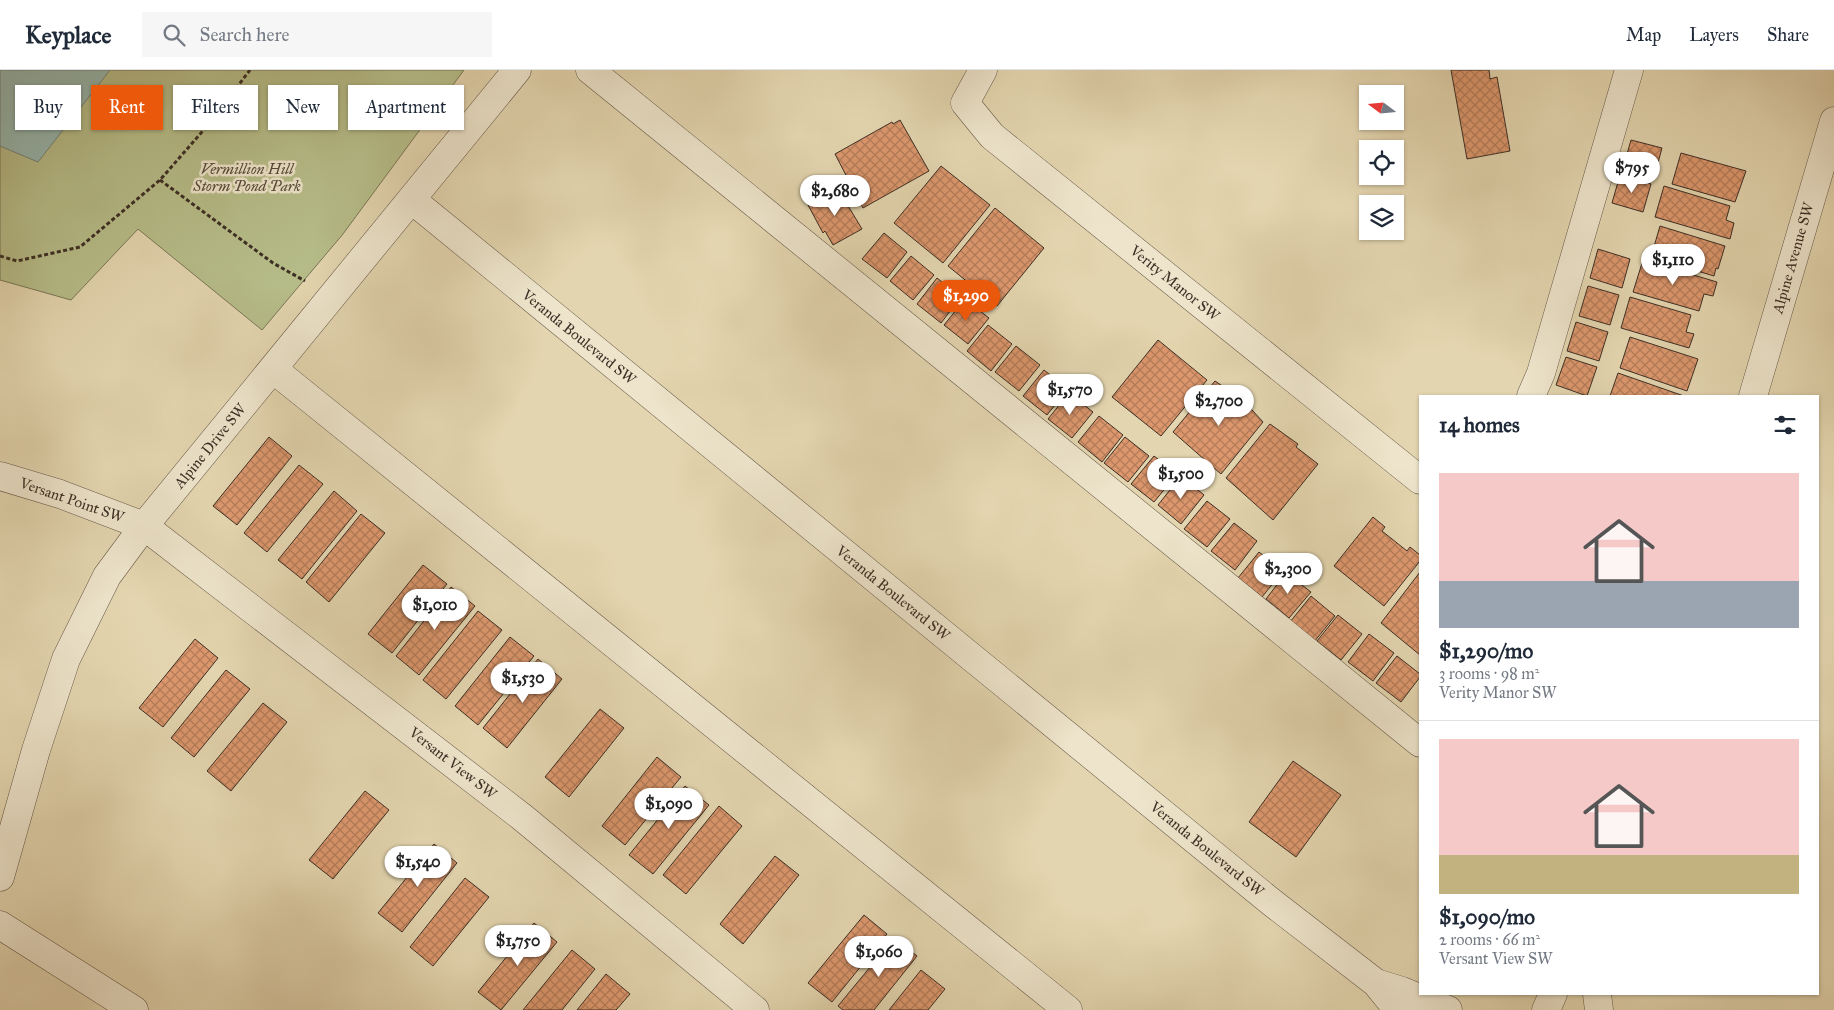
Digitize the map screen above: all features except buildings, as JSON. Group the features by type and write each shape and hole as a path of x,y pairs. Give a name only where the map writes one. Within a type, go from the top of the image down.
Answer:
{"street":[{"name":"Alpine Drive SW","path":"0,877 36,750 66,659 107,576 144,526 517,70"},
{"path":"590,70 1419,742"},
{"name":"Verity Manor SW","path":"982,70 964,103 992,136 1419,479"},
{"path":"1531,395 1544,364 1629,70"},
{"name":"Alpine Avenue SW","path":"1753,395 1834,121"},
{"name":"Veranda Boulevard SW","path":"412,200 1270,901 1376,983 1398,1010"},
{"path":"273,369 1068,1010"},
{"name":"Versant Point SW","path":"0,476 60,494 144,526"},
{"name":"Versant View SW","path":"144,526 522,817 755,1010"},
{"path":"0,925 134,1010"},
{"name":"Veranda Boulevard SW","path":"1376,983 1402,991 1448,1010"},
{"path":"1546,1010 1553,995"},
{"path":"1597,995 1599,1010"}],"path":[{"path":"0,256 17,261 80,247 160,180 208,125 250,70"},
{"path":"160,180 273,263 333,297"}],"green space":[{"name":"Vermillion Hill Storm Pond Park","path":"0,70 464,70 453,85 348,85 348,130 420,130 343,234 262,330 138,229 71,300 0,280"}],"water":[{"path":"0,70 110,70 98,85 91,85 91,94 81,107 81,85 15,85 15,130 63,130 38,162 0,146"}]}
